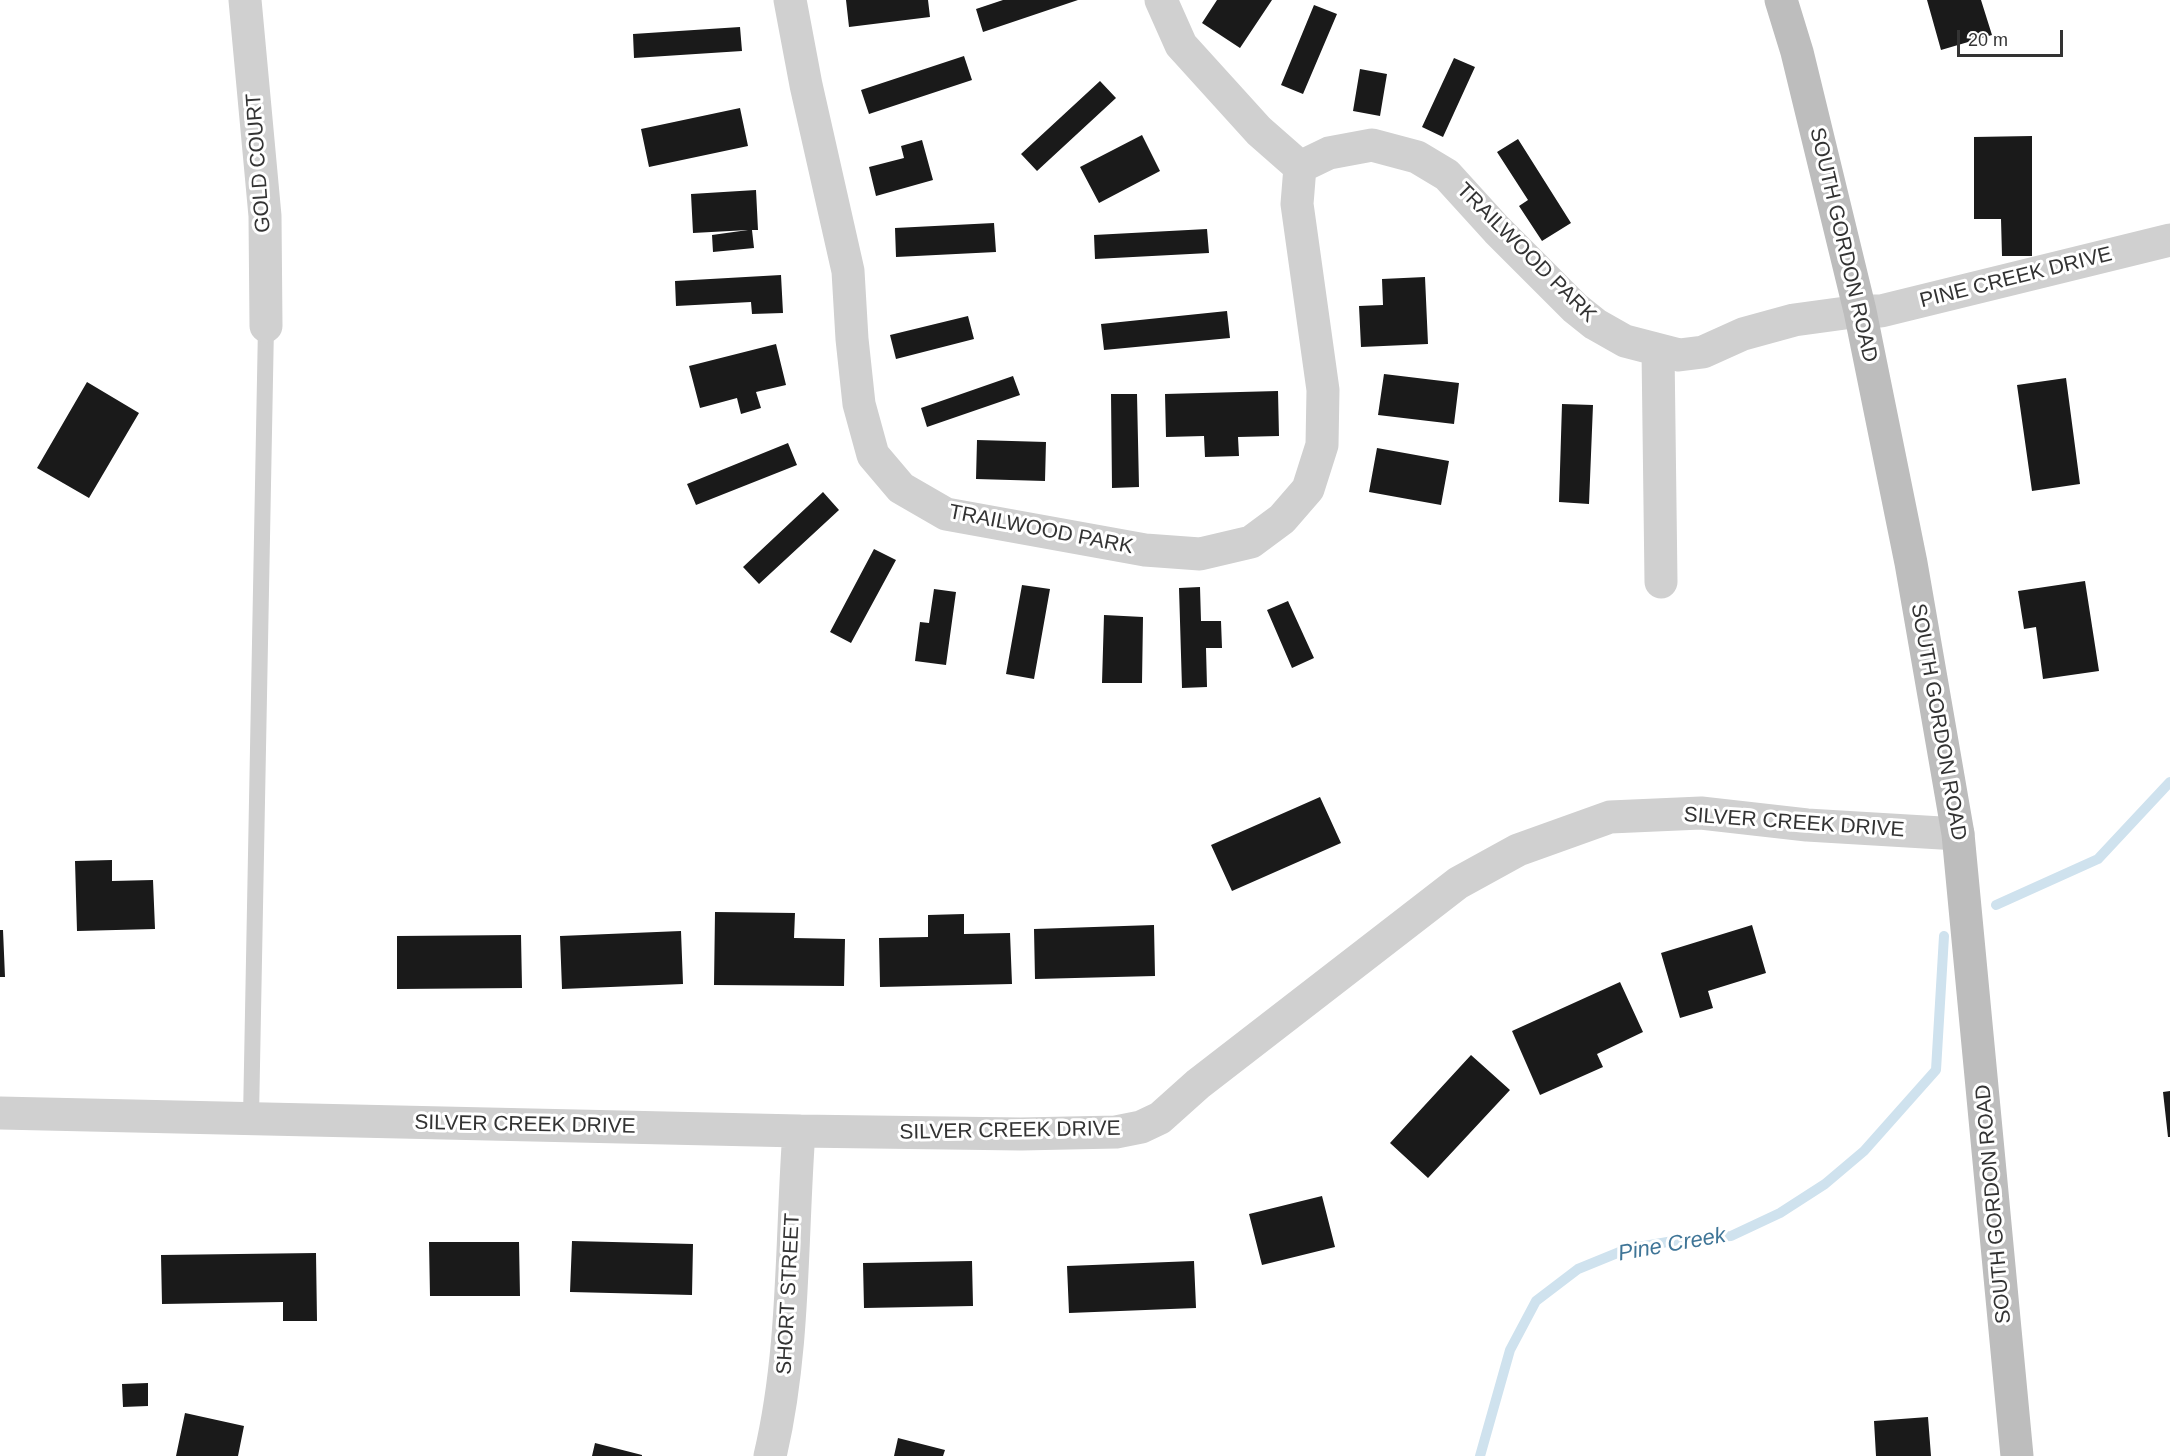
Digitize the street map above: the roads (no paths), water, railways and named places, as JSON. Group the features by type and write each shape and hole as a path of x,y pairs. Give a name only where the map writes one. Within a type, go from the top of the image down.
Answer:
{"street":[{"name":"GOLD COURT","path":"245,0 265,216 266,326"},
{"name":"TRAILWOOD PARK","path":"790,0 806,85 848,271 859,404 873,455 901,488 946,514 1145,550 1200,554 1251,542 1282,519 1308,489 1322,445 1323,390 1297,204 1300,167 1329,153 1372,145 1417,157 1447,175 1497,230 1575,308 1595,324 1625,341 1679,355 1703,352 1743,334 1794,320 1860,311"},
{"path":"1161,0 1162,7 1181,45 1259,131 1300,167"},
{"name":"SOUTH GORDON ROAD","path":"1781,0 1797,52 1860,311 1911,563 1958,834 2017,1456"},
{"name":"PINE CREEK DRIVE","path":"1860,311 1881,311 2170,240"},
{"path":"1658,350 1661,582"},
{"name":"SILVER CREEK DRIVE","path":"0,1113 799,1131 1021,1134 1116,1132 1141,1126 1160,1118 1198,1084 1458,883 1518,850 1610,817 1701,813 1807,825 1958,834"},
{"name":"SHORT STREET","path":"770,1456 780,1416 792,1310 794,1203 799,1131"}],"lane":[{"path":"251,1118 266,326"}],"waterway":[{"name":"Pine Creek","path":"1996,905 2098,859 2170,782"},
{"name":"Pine Creek","path":"1480,1456 1510,1350 1536,1301 1578,1269 1627,1249 1679,1240 1731,1236 1780,1213 1825,1184 1864,1151 1936,1070 1944,936"}]}
